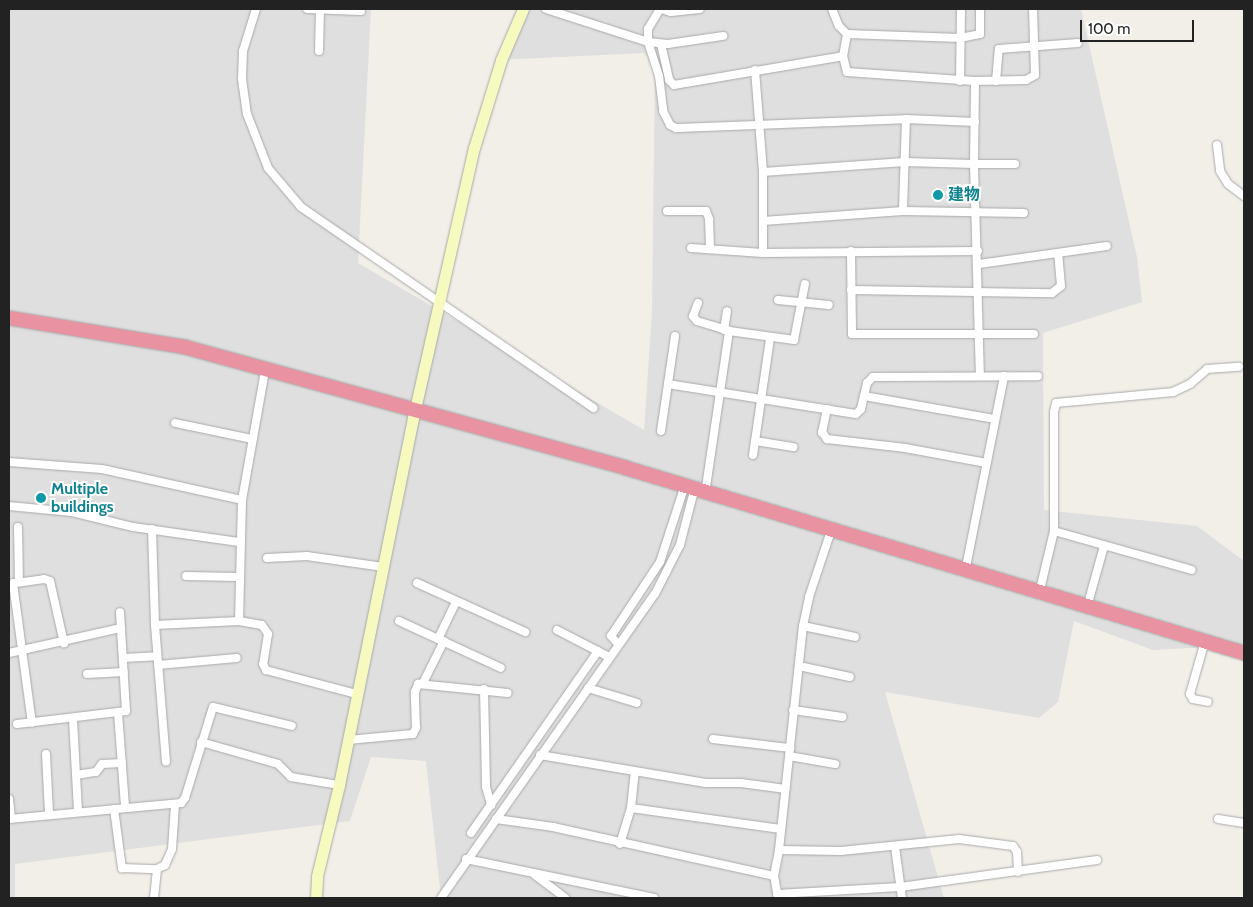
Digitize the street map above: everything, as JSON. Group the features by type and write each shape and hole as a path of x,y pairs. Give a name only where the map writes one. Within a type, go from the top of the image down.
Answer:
{"highway":[{"path":"9,318 96,331 168,347 264,377 414,414"},
{"path":"168,347 185,347 414,414 636,474 1244,653"}],"street":[{"path":"256,9 243,51 242,79 247,114 268,168 301,207 594,408"},
{"path":"307,9 361,11"},
{"path":"318,51 320,9"},
{"path":"316,898 317,876 339,785 414,414 479,128 504,52 523,9"},
{"path":"546,9 648,42 661,44 723,36"},
{"path":"700,9 671,12 661,9 648,30 648,42 659,76 663,111 670,125 676,128 906,119 974,122"},
{"path":"832,9 839,26 848,34 960,38 980,34 980,9"},
{"path":"960,81 961,9"},
{"path":"848,34 843,56 845,69 852,73 960,81 1031,79 1037,70 1033,9"},
{"path":"996,81 999,48 1078,43"},
{"path":"661,44 669,80 674,85 843,56"},
{"path":"755,70 761,124 763,253"},
{"path":"975,81 974,164 980,293 980,374"},
{"path":"903,211 906,119"},
{"path":"1217,146 1220,171 1228,184 1244,196"},
{"path":"763,172 904,162 1015,164"},
{"path":"667,211 706,211 709,219 710,249"},
{"path":"763,221 903,211 1024,213"},
{"path":"979,264 1107,246"},
{"path":"691,248 763,253 978,250"},
{"path":"851,251 852,334 1034,334"},
{"path":"851,290 980,293 1057,292 1061,286 1058,253"},
{"path":"698,303 694,320 726,330 770,338 795,339 805,284"},
{"path":"778,300 829,305"},
{"path":"441,898 466,859 670,570 694,491 719,392 727,311"},
{"path":"662,432 675,336"},
{"path":"754,455 770,338"},
{"path":"1039,594 1054,532 1054,412 1056,403 1173,392 1182,389 1206,370 1239,367"},
{"path":"668,384 761,396 856,414 861,409 867,383 873,377 980,374 1038,376"},
{"path":"964,572 1004,376"},
{"path":"239,621 238,577 242,500 264,377"},
{"path":"864,396 994,420"},
{"path":"827,409 822,432 827,439 905,448 987,463"},
{"path":"175,423 252,439"},
{"path":"755,442 794,447"},
{"path":"9,462 102,468 242,500"},
{"path":"618,644 612,636 660,562 694,491"},
{"path":"9,506 72,512 152,529 239,542"},
{"path":"18,527 13,583 24,650 32,723"},
{"path":"152,529 155,625 166,762"},
{"path":"831,531 809,597 803,626 782,829 774,876 778,896 900,887 1097,860"},
{"path":"1054,532 1192,570"},
{"path":"1087,607 1104,546"},
{"path":"267,558 307,556 383,567"},
{"path":"186,576 238,577"},
{"path":"13,583 44,579 50,581 64,643"},
{"path":"417,582 456,602 524,632"},
{"path":"348,740 413,734 416,728 415,692 422,683 456,602"},
{"path":"17,724 118,713 127,709 120,612"},
{"path":"399,620 502,668"},
{"path":"155,625 239,621 262,625 267,630 262,664 266,670 357,694"},
{"path":"803,626 855,637"},
{"path":"9,653 64,643 121,628"},
{"path":"558,630 609,657"},
{"path":"1206,641 1190,694 1193,699 1208,702"},
{"path":"471,833 598,651"},
{"path":"123,658 158,661 237,658"},
{"path":"799,666 850,676"},
{"path":"87,674 124,672"},
{"path":"422,683 508,693"},
{"path":"588,688 637,703"},
{"path":"484,689 486,787 490,805"},
{"path":"9,799 10,819 125,807 175,805 185,798 210,710 216,706 292,726"},
{"path":"793,710 843,717"},
{"path":"118,713 125,807"},
{"path":"73,719 78,812"},
{"path":"713,739 789,752 835,764"},
{"path":"201,742 278,764 291,777 339,785"},
{"path":"46,754 49,814"},
{"path":"540,755 706,783 740,783 786,789"},
{"path":"76,775 96,772 102,764 122,763"},
{"path":"620,844 631,808 635,772"},
{"path":"114,808 122,868 156,870 165,864 172,849 175,805"},
{"path":"631,808 782,829"},
{"path":"496,819 553,827 620,844 774,876"},
{"path":"1218,819 1244,823"},
{"path":"779,850 841,851 895,847 958,839 1013,846 1017,852 1018,872"},
{"path":"895,847 902,898"},
{"path":"466,859 654,898"},
{"path":"154,898 156,870"},
{"path":"534,874 565,898"}],"shaded area":[{"path":"9,9 371,9 358,263 644,430 652,312 655,66 645,53 500,60 517,9 1081,9 1137,257 1142,302 1043,333 1044,510 1197,526 1244,561 1244,645 1153,650 1074,621 1058,702 1039,718 885,692 944,898 441,898 426,761 371,757 350,821 15,864 15,898 9,898"}],"place":[{"name":"建物","path":"938,195"},
{"name":"Multiple buildings","path":"41,498"}]}
